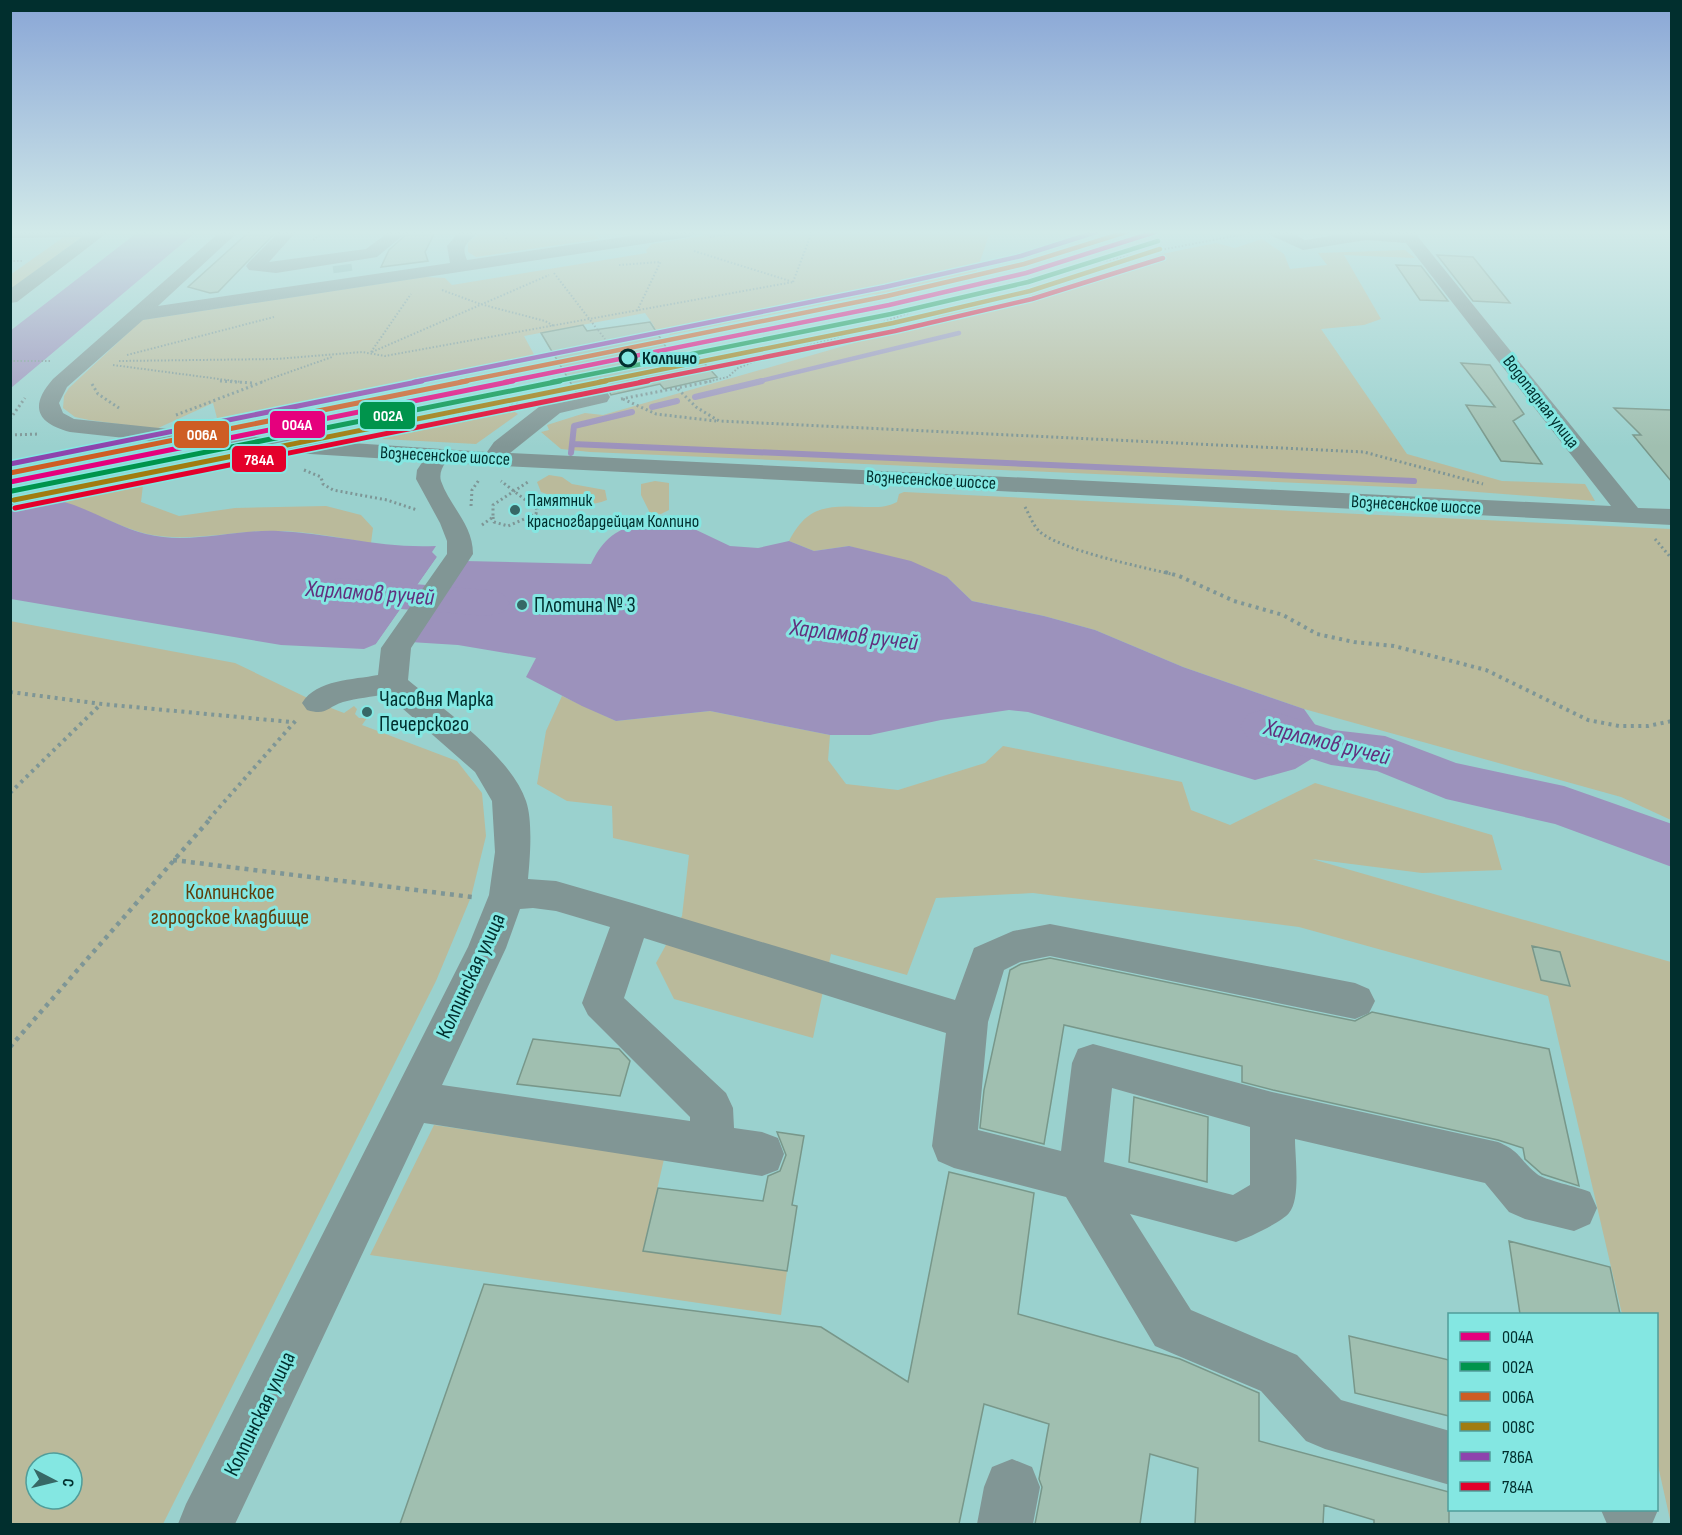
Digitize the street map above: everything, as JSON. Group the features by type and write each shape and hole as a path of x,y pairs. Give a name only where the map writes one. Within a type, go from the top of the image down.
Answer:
{"street":[{"path":"136,315 149,304"},
{"path":"136,315 188,304"},
{"name":"Водопадная улица","path":"1463,304 1631,515"},
{"name":"Вознесенское шоссе","path":"136,315 60,383 49,398 48,409 54,418 70,425 190,438 438,456 488,466 1023,485 1671,517"},
{"path":"488,466 502,447 552,408 598,398"},
{"path":"318,703 331,694 392,684 396,648 460,548 453,523 428,479 429,470 438,456"},
{"name":"Колпинская улица","path":"206,1524 411,1101 488,948 507,895 513,852 508,801 487,764 392,684"},
{"path":"507,895 533,893 556,896 968,1022"},
{"path":"632,918 602,1004 711,1108 712,1147"},
{"path":"1272,1113 1273,1197 1236,1218 954,1146 968,1022 988,960 1013,947 1050,940 1355,1002"},
{"path":"1448,1458 1325,1422 1279,1373 1173,1328 1080,1178 1093,1063 1272,1113 1498,1164 1525,1196 1574,1208"},
{"path":"411,1101 762,1154"}],"path":[{"path":"371,353 404,304"},
{"path":"106,362 276,359 371,353 480,304 545,321 555,327"},
{"path":"577,304 605,339"},
{"path":"636,312 640,304"},
{"path":"371,353 376,356 391,355 564,327 680,304"},
{"path":"598,398 622,399 728,377 738,368 758,360 859,331 934,304"},
{"path":"106,362 278,316"},
{"path":"173,417 256,383 339,355"},
{"path":"10,361 58,361"},
{"path":"106,362 116,366 209,380 256,383"},
{"path":"89,380 98,394 127,412"},
{"path":"644,388 649,393"},
{"path":"678,389 696,407 719,421"},
{"path":"622,399 634,406 669,417 719,421 1364,452 1492,486"},
{"path":"363,427 398,424 511,402 552,408"},
{"path":"10,435 26,436 46,433"},
{"path":"470,510 472,490 488,466 494,477 516,491 537,509 536,514 508,526 494,522 493,517 493,505 516,491 534,477"},
{"path":"295,469 311,472 321,477 324,484 333,490 387,500 425,515"},
{"path":"1023,485 1023,501 1038,530 1049,538 1090,554 1179,576 1234,601 1283,615 1317,634 1354,642 1394,646 1486,670 1588,720 1619,726 1648,726 1671,721"},
{"path":"460,548 493,517"},
{"path":"10,692 102,704 292,722"},
{"path":"10,1047 292,722 318,703"},
{"path":"10,793 102,704"},
{"path":"172,860 471,897 507,895"}],"green space":[{"path":"250,304 826,304 670,335 665,329 648,332 645,328 654,326 645,313 524,336 537,360 218,422 213,403 156,429 75,417 63,408 64,396 69,388 142,320"},
{"path":"1001,304 1372,304 1381,319 1364,325 1321,329 1407,454 1502,481 1585,484 1595,501 1438,489 590,452 561,449 541,432 549,430 547,425 585,413 603,415 910,327 967,305 989,307"},
{"path":"512,410 518,414 476,444 382,439 396,431"},
{"path":"154,475 143,485 141,502 179,516 235,508 326,506 361,515 373,528 371,543 288,531 260,531 195,537 147,534 52,499 82,488"},
{"path":"549,475 562,477 572,484 605,490 607,500 581,504 541,492 537,482"},
{"path":"655,481 669,483 669,510 661,514 650,513 641,495 641,484"},
{"path":"904,492 1671,529 1671,820 1621,797 1304,709 1183,667 1095,630 1044,616 972,601 947,577 849,546 814,551 789,541 803,521 819,510 885,506 897,502 899,494"},
{"name":"Колпинское городское кладбище","path":"10,621 235,663 344,713 354,706 357,709 355,714 359,718 367,718 362,725 457,761 482,793 486,836 471,897 436,981 163,1524 11,1524"},
{"path":"562,696 616,721 710,711 830,735 828,760 846,784 898,790 985,763 1003,746 1182,782 1191,810 1230,825 1315,783 1492,835 1502,870 1422,873 1312,859 1671,962 1671,1524 1658,1466 1658,1313 1622,1313 1548,996 1299,927 1033,893 936,898 907,975 831,954 813,1038 674,999 656,963 682,916 689,855 613,838 612,806 567,801 537,784 546,731"},
{"path":"434,1125 664,1159 643,1251 787,1271 781,1315 370,1255"}],"water":[{"path":"45,304 111,304 11,388 10,331"},
{"path":"21,497 68,503 128,528 162,537 179,538 262,531 298,532 376,543 436,546 432,552 437,557 376,644 364,649 281,645 11,599 10,499"},
{"path":"645,521 690,527 730,546 758,548 789,541 814,551 849,546 911,561 947,577 972,601 1044,616 1095,630 1183,667 1304,709 1331,747 1295,769 1255,780 1028,712 1009,710 941,720 870,735 830,735 710,711 616,721 526,677 536,658 458,645 410,642 465,561 591,564 601,547 612,536"}],"pier":[{"path":"437,557 440,559 379,644 376,644"}],"building":[{"path":"650,322 673,358 695,353 717,377 664,389 660,384 611,395 609,391 600,387 576,392 541,333 583,325 587,331"},
{"path":"1461,363 1490,365 1524,414 1513,421 1542,464 1501,461 1466,405 1495,407"},
{"path":"1614,408 1671,410 1671,481 1633,435 1641,435"},
{"path":"1532,946 1560,952 1570,986 1541,980"},
{"path":"1050,958 1355,1021 1372,1012 1549,1049 1579,1186 1542,1174 1525,1159 1523,1148 1498,1140 1242,1082 1242,1066 1064,1025 1044,1144 980,1128 984,1090 1010,970 1021,964"},
{"path":"533,1039 619,1049 630,1061 620,1096 517,1084"},
{"path":"1134,1097 1208,1117 1207,1182 1129,1162"},
{"path":"777,1132 804,1136 792,1205 797,1206 787,1271 643,1251 658,1188 763,1201 768,1176 780,1171 786,1155"},
{"path":"949,1172 1034,1193 1018,1314 1180,1359 1259,1393 1259,1441 1448,1492 1449,1524 1374,1524 1374,1520 1324,1505 1323,1524 1195,1524 1198,1468 1150,1454 1140,1524 1035,1524 1042,1487 1039,1479 1049,1424 984,1404 959,1524 400,1524 484,1284 821,1327 908,1382"},
{"path":"1509,1241 1610,1267 1620,1313 1520,1313"},
{"path":"1349,1336 1448,1360 1448,1416 1355,1393"}],"waterway":[{"path":"756,382 959,333"},
{"path":"695,397 762,381"},
{"path":"652,407 677,401"},
{"path":"571,453 574,426 632,412"},
{"path":"573,444 1414,481"},
{"name":"Харламов ручей","path":"339,591 488,603"},
{"name":"Харламов ручей","path":"1265,726 1331,747 1385,754 1446,780 1564,806 1672,846"}],"transit line":[{"name":"786А","path":"10,464 803,304"},
{"name":"006А","path":"10,473 849,304"},
{"name":"004А","path":"10,482 895,304"},
{"name":"002А","path":"12,491 935,304"},
{"name":"008С","path":"14,500 893,323 976,304"},
{"name":"784А","path":"15,508 895,331 1012,304"}],"place":[{"name":"Колпино","path":"628,358"},
{"name":"Памятник красногвардейцам Колпино","path":"515,510"},
{"name":"Плотина № 3","path":"522,605"},
{"name":"Часовня Марка Печерского","path":"367,712"}]}
